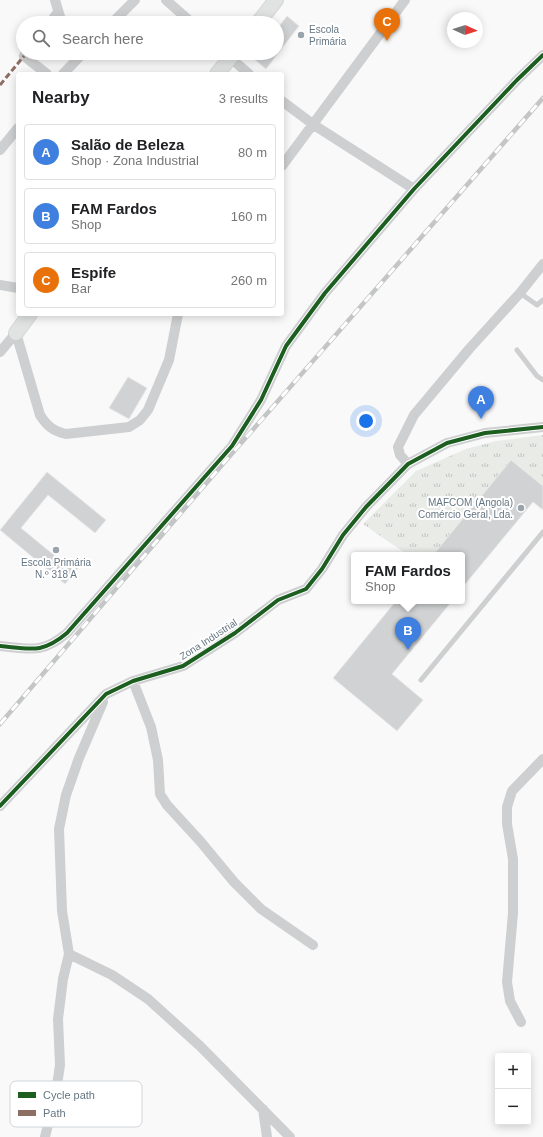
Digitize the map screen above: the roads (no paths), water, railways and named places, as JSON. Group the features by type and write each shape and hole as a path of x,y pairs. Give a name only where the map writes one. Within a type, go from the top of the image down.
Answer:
{"street":[{"path":"55,0 60,16"},
{"path":"119,16 135,0"},
{"path":"166,0 184,16"},
{"path":"263,16 276,0"},
{"path":"284,163 406,0"},
{"path":"55,16 58,12"},
{"path":"0,646 32,650 55,643 68,633 232,446 261,400 286,346 325,293 414,189 517,80 543,55"},
{"path":"29,60 44,72"},
{"path":"65,72 76,60"},
{"path":"218,72 227,60"},
{"path":"235,60 247,72"},
{"path":"284,102 314,125 414,189"},
{"path":"0,150 16,130"},
{"path":"408,464 400,455 398,447 414,415 470,348 520,293 543,264"},
{"path":"0,285 16,288"},
{"path":"0,352 29,316"},
{"path":"16,333 40,415 48,426 56,432 73,434 130,427 140,420 148,410 169,360 178,316"},
{"name":"Zona Industrial","path":"0,806 106,694 133,681 183,666 235,633 278,600 306,589 322,569 343,535 366,507 408,464 447,443 485,433 543,427"},
{"path":"133,681 151,727 158,760 160,794 166,805 200,841 234,882 261,909 313,945"},
{"path":"58,1081 60,1064 58,1019 63,979 69,954 62,911 60,829 66,795 79,758 106,694"},
{"path":"521,1022 510,1001 507,982 513,913 513,875 507,807 512,791 543,759"},
{"path":"69,954 112,975 148,999 200,1046 290,1137"},
{"path":"263,1109 267,1137"},
{"path":"45,1137 47,1127"}],"lane":[{"path":"520,293 537,305 543,300"},
{"path":"518,350 537,376 543,380"},
{"path":"421,680 543,532"}],"railway":[{"path":"0,724 222,465 543,98"}],"place":[{"name":"Escola Primária","path":"301,35"},
{"name":"Espife","path":"387,41"},
{"name":"Salão de Beleza","path":"481,419"},
{"name":"MAFCOM (Angola) Comércio Geral, Lda.","path":"521,508"},
{"name":"Escola Primária N.º 318 A","path":"56,550"},
{"name":"FAM Fardos","path":"408,650"}]}
